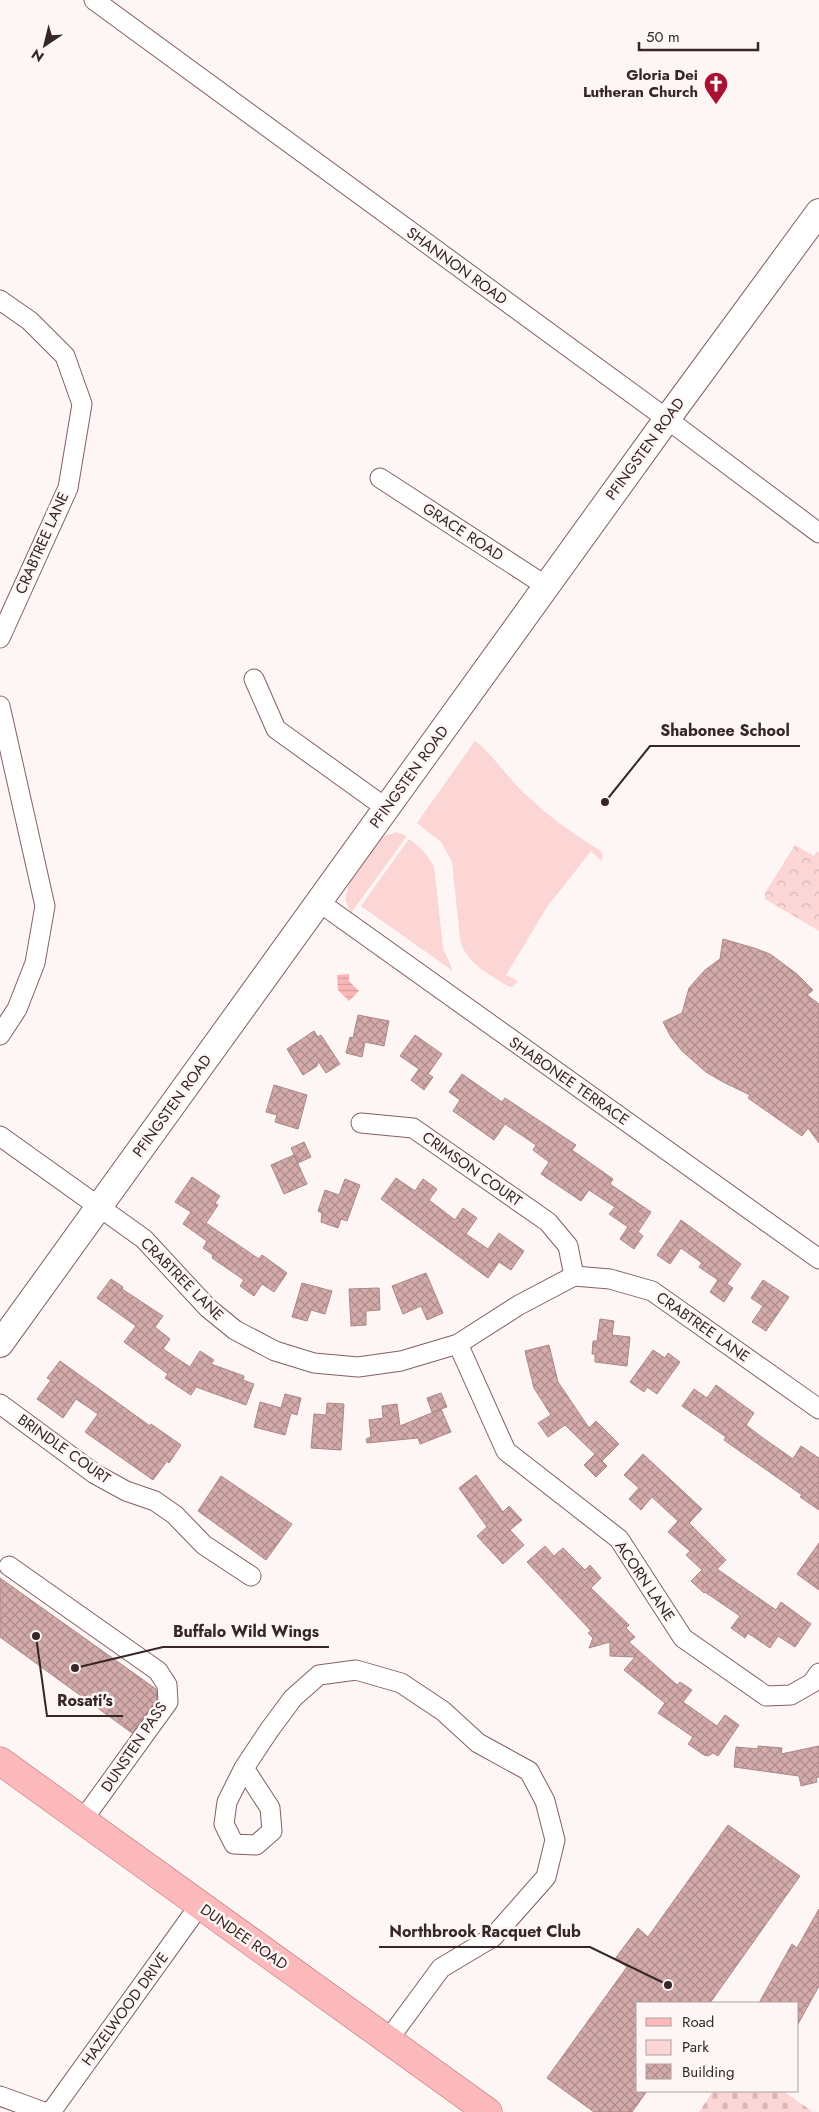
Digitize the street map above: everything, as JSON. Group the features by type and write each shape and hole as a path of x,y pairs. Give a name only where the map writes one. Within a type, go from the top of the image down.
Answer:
{"main road":[{"name":"PFINGSTEN ROAD","path":"0,1344 666,419 819,212"},
{"name":"DUNDEE ROAD","path":"0,1761 199,1906 488,2112"}],"street":[{"name":"SHANNON ROAD","path":"94,0 819,533"},
{"name":"CRABTREE LANE","path":"0,300 30,321 65,356 82,404 68,488 0,638"},
{"name":"GRACE ROAD","path":"380,478 546,586"},
{"path":"254,679 276,729 386,808"},
{"path":"0,706 45,906 34,964 17,1009 0,1035"},
{"name":"SHABONEE TERRACE","path":"318,902 819,1259"},
{"name":"CRIMSON COURT","path":"361,1123 413,1128 548,1222 568,1246 574,1276"},
{"name":"CRABTREE LANE","path":"0,1136 144,1240 208,1308 235,1330 275,1351 314,1363 358,1367 401,1362 458,1344 519,1305 574,1276 610,1280 652,1291 819,1409"},
{"name":"ACORN LANE","path":"458,1344 506,1451 619,1539 683,1638 766,1696 791,1695 816,1678"},
{"name":"BRINDLE COURT","path":"0,1404 95,1474 126,1491 155,1501 174,1515 204,1546 251,1576"},
{"name":"DUNSTEN PASS","path":"9,1566 158,1671 167,1685 168,1702 82,1821"},
{"path":"244,1768 293,1698 319,1675 356,1670 401,1683 443,1711 478,1744 529,1771 545,1801 555,1840 546,1877 493,1937 441,1968 388,2040"},
{"name":"HAZELWOOD DRIVE","path":"51,2112 199,1906"},
{"path":"0,2096 44,2112"}],"green space":[{"path":"475,741 529,798 558,822 601,851 603,856 601,861 591,851 547,907 506,975 518,981 512,987 485,972 466,954 460,938 452,862 441,842 417,823"},
{"path":"396,832 407,836 351,913 345,899 350,882 382,837"},
{"path":"409,839 423,850 434,866 443,948 453,971 361,906"},
{"path":"795,845 814,856 817,851 819,853 819,931 765,899 765,893"},
{"path":"712,2092 784,2092 813,2112 699,2112"}],"shaded area":[{"path":"349,974 349,981 359,991 349,1001 338,990 337,975"}],"building":[{"path":"723,939 770,954 797,974 813,990 807,995 819,1004 819,1143 808,1128 802,1136 748,1098 750,1095 706,1072 682,1051 671,1037 663,1022 682,1013 689,988 705,970 720,959"},
{"path":"358,1015 389,1021 384,1046 365,1042 362,1057 346,1053 350,1037 353,1038"},
{"path":"314,1031 318,1037 321,1035 340,1064 326,1073 318,1061 317,1066 303,1075 287,1049"},
{"path":"415,1035 442,1054 428,1074 433,1077 424,1090 411,1080 419,1069 400,1056"},
{"path":"462,1074 502,1102 505,1098 576,1145 572,1150 613,1179 610,1184 651,1212 638,1232 643,1236 634,1249 620,1239 628,1227 609,1214 615,1207 589,1190 581,1201 541,1174 549,1162 533,1150 536,1145 505,1124 494,1140 453,1111 460,1100 449,1092"},
{"path":"274,1085 307,1095 298,1129 275,1122 277,1115 266,1112"},
{"path":"304,1142 311,1157 298,1163 291,1148"},
{"path":"294,1155 307,1184 284,1194 271,1165"},
{"path":"192,1177 220,1196 215,1203 218,1205 206,1223 259,1259 262,1255 287,1273 274,1292 262,1284 254,1296 240,1286 244,1280 212,1258 213,1255 203,1248 207,1241 183,1224 191,1212 175,1202"},
{"path":"396,1178 415,1191 423,1179 437,1189 429,1200 455,1220 463,1208 477,1218 466,1234 488,1249 499,1233 524,1251 511,1270 499,1262 488,1278 381,1199"},
{"path":"345,1179 360,1185 347,1221 341,1219 338,1228 321,1222 322,1213 318,1211 325,1190 339,1195"},
{"path":"681,1220 741,1264 727,1284 733,1288 724,1302 710,1292 718,1280 699,1267 702,1263 681,1248 670,1264 657,1255"},
{"path":"426,1273 443,1313 427,1320 421,1306 403,1314 392,1286"},
{"path":"111,1279 123,1287 122,1289 163,1316 155,1327 170,1339 163,1349 190,1367 200,1351 214,1360 211,1364 244,1376 243,1380 254,1384 246,1405 196,1387 191,1395 165,1378 168,1374 124,1342 136,1326 97,1298"},
{"path":"763,1280 789,1297 766,1331 752,1322 763,1306 751,1298"},
{"path":"302,1283 332,1291 325,1314 311,1310 307,1321 292,1317"},
{"path":"379,1288 380,1310 366,1311 366,1325 351,1326 349,1289"},
{"path":"600,1319 614,1321 612,1335 630,1337 627,1366 595,1362 595,1354 592,1354 593,1341 597,1341"},
{"path":"549,1345 558,1382 589,1428 596,1421 619,1444 602,1461 607,1466 596,1477 584,1465 595,1454 565,1425 548,1437 538,1423 551,1415 534,1388 525,1351"},
{"path":"653,1350 665,1358 668,1353 680,1362 657,1394 647,1387 644,1392 630,1382"},
{"path":"60,1361 150,1426 151,1424 181,1445 169,1463 167,1461 153,1480 85,1432 98,1414 76,1399 63,1418 37,1399 51,1380 47,1378"},
{"path":"716,1385 754,1413 746,1425 763,1438 793,1459 801,1446 819,1458 819,1510 800,1497 802,1495 724,1440 726,1437 682,1406 694,1389 707,1398"},
{"path":"441,1393 447,1407 432,1412 427,1398"},
{"path":"285,1394 301,1398 297,1415 291,1413 285,1435 254,1427 260,1402 281,1408"},
{"path":"327,1403 344,1404 341,1450 311,1448 314,1414 326,1415"},
{"path":"397,1404 400,1426 441,1409 451,1432 420,1444 418,1438 367,1443 366,1439 371,1437 369,1420 383,1418 382,1406"},
{"path":"643,1454 702,1509 689,1523 726,1560 717,1569 776,1610 781,1602 811,1624 795,1647 778,1636 770,1648 748,1633 745,1638 731,1628 740,1616 704,1593 691,1581 702,1570 686,1555 690,1551 668,1532 678,1521 652,1497 641,1510 629,1499 639,1488 624,1475"},
{"path":"476,1475 503,1512 509,1506 522,1520 510,1530 524,1545 503,1564 477,1536 487,1527 459,1488"},
{"path":"221,1476 292,1524 266,1560 198,1511"},
{"path":"819,1543 819,1590 797,1574"},
{"path":"545,1546 554,1556 563,1548 585,1570 590,1565 601,1578 591,1588 629,1625 626,1628 635,1637 629,1642 677,1685 680,1682 692,1690 683,1702 717,1726 725,1715 739,1725 718,1756 713,1753 708,1756 704,1755 688,1744 693,1737 658,1713 665,1703 624,1670 635,1657 610,1656 610,1642 589,1648 593,1638 588,1633 591,1631 527,1562"},
{"path":"0,1578 156,1689 157,1699 132,1733 0,1637"},
{"path":"758,1746 782,1748 781,1754 819,1746 819,1777 816,1778 817,1782 801,1786 799,1776 734,1767 736,1747 758,1749"},
{"path":"728,1825 800,1876 711,2002 636,2002 636,2092 646,2092 632,2112 594,2112 547,2078 627,1967 615,1959 638,1928 648,1937"},
{"path":"819,1909 819,1986 799,2022 799,2002 760,2002 792,1944 797,1948"}],"place":[{"name":"Gloria Dei Lutheran Church","path":"716,105"},
{"name":"Shabonee School","path":"605,802"},
{"name":"Rosati's","path":"36,1636"},
{"name":"Buffalo Wild Wings","path":"75,1668"},
{"name":"Northbrook Racquet Club","path":"668,1985"}]}
